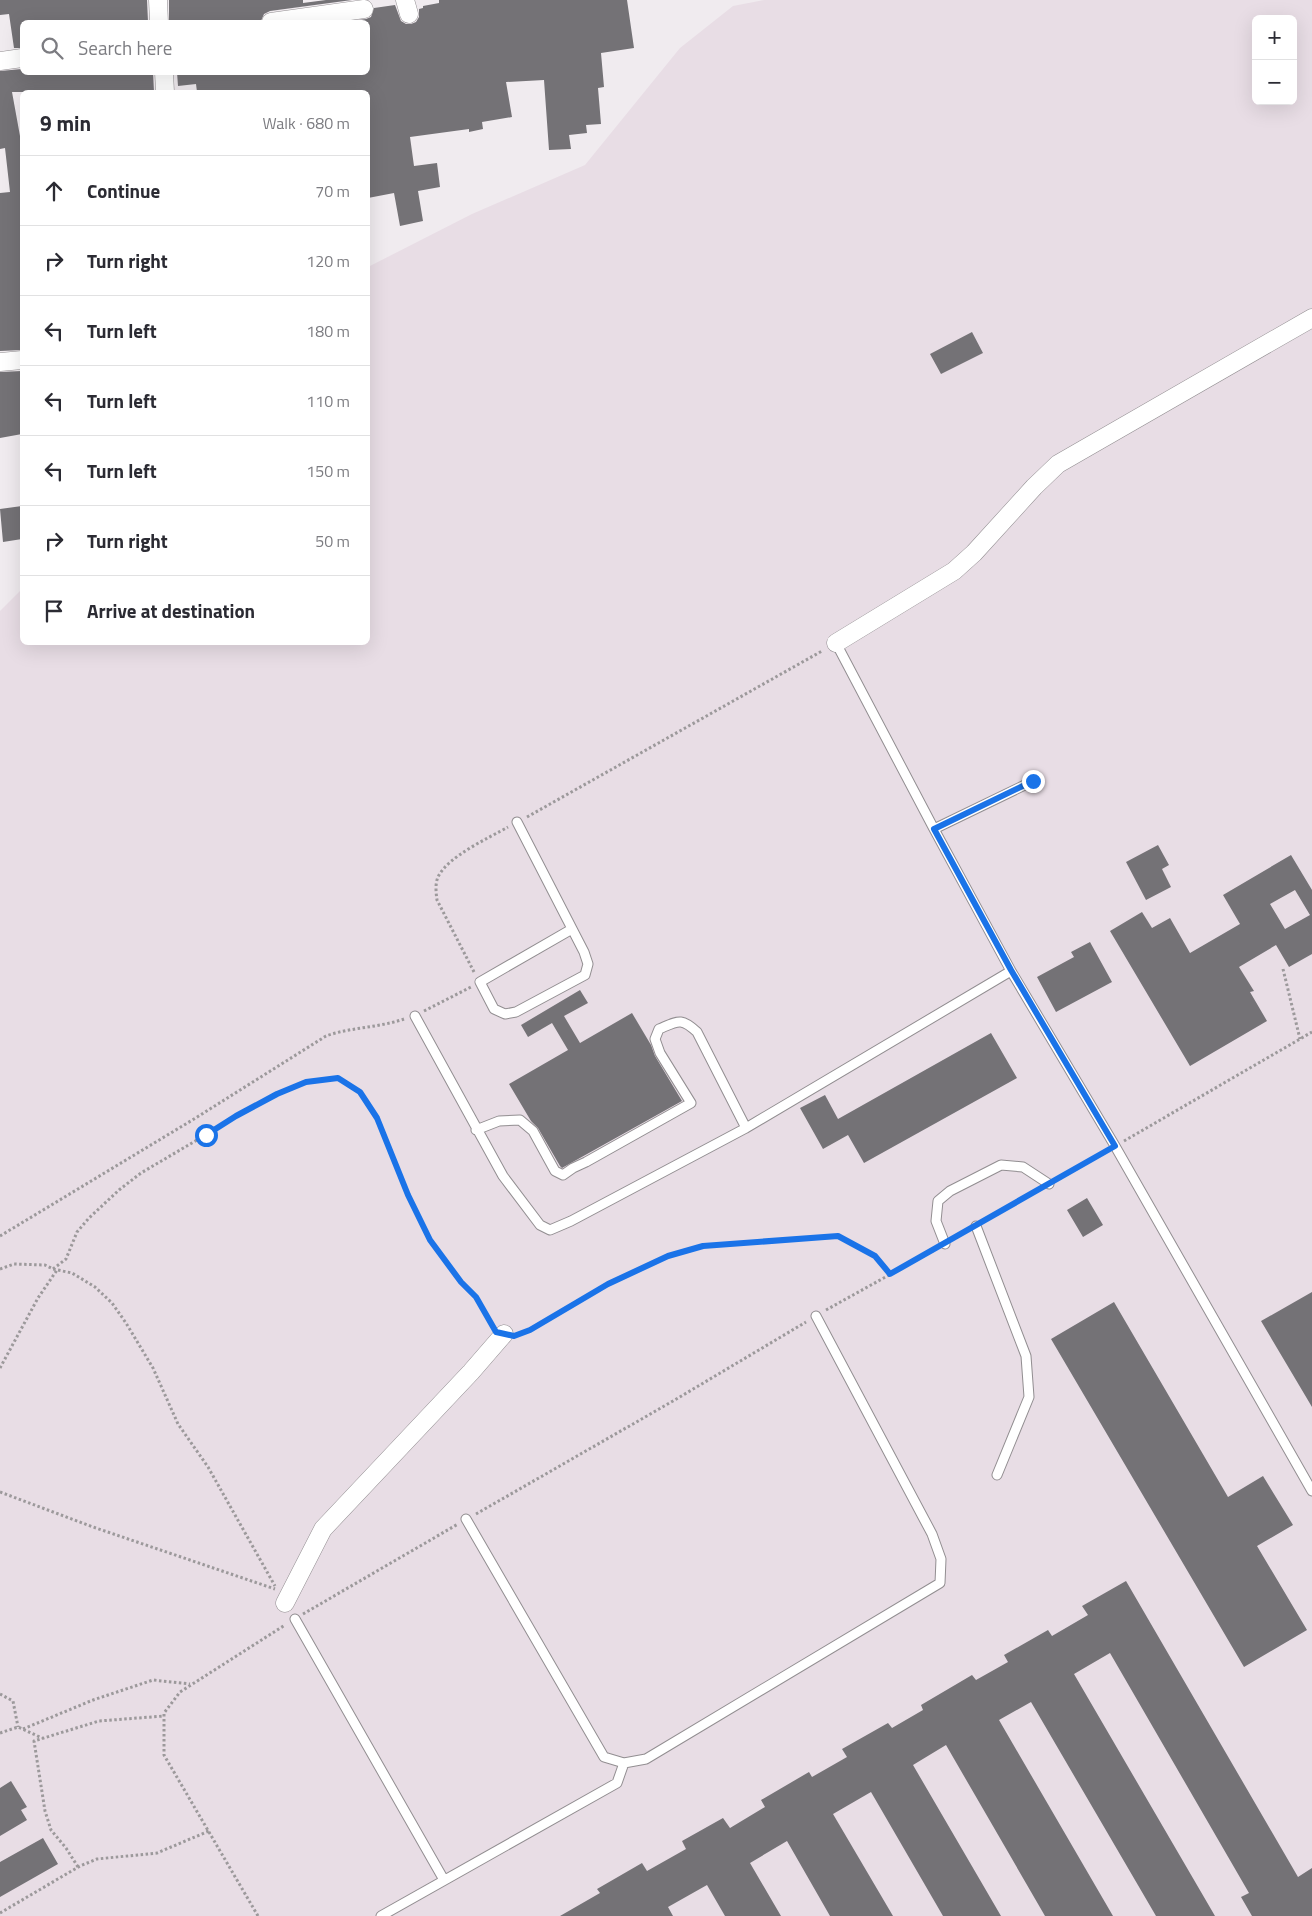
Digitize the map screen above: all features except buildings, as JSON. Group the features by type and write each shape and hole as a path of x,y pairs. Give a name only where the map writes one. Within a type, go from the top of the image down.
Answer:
{"street":[{"path":"158,0 159,20"},
{"path":"285,20 364,9"},
{"path":"0,61 20,58"},
{"path":"164,75 165,90"},
{"path":"836,643 954,571 974,553 1034,487 1058,464 1312,318"},
{"path":"0,362 20,360"},
{"path":"285,1603 323,1529 471,1372 504,1334"}],"lane":[{"path":"836,643 1011,970 1115,1146 1312,1491"},
{"path":"934,829 1033,781"},
{"path":"517,822 584,952 588,964 585,975 516,1012 505,1014 494,1008 480,982 572,929"},
{"path":"415,1016 503,1176 540,1226 550,1230 571,1221 746,1128 1011,970"},
{"path":"476,1130 499,1121 520,1120 534,1131 555,1171 563,1175 691,1103 660,1053 655,1039 659,1029 677,1021 688,1023 697,1032 746,1128"},
{"path":"945,1244 936,1221 938,1201 950,1191 1001,1165 1023,1167 1049,1184"},
{"path":"976,1226 1026,1356 1029,1397 997,1475"},
{"path":"466,1519 604,1756 624,1763 646,1759 940,1582 941,1559 932,1534 816,1316"},
{"path":"295,1619 444,1880"},
{"path":"381,1916 617,1783 624,1763"}],"path":[{"path":"0,1236 194,1119 326,1036 341,1031 392,1023 415,1016 480,982 438,900 436,890 438,877 449,863 517,822 836,643"},
{"path":"1283,969 1300,1039"},
{"path":"258,1916 164,1754 164,1712 180,1692 295,1619 466,1519 1312,1032"},
{"path":"53,1269 66,1259 77,1232 89,1218 119,1190 141,1173 236,1116 277,1094 306,1082 338,1078 360,1092 377,1118 408,1195 430,1240 461,1282 476,1297 496,1332 514,1336 530,1330 608,1284 668,1256 703,1246 838,1236 875,1256 890,1274"},
{"path":"0,1269 14,1264 45,1265 72,1274 95,1287 112,1303 153,1368 178,1424 208,1467 277,1590 93,1527 0,1492"},
{"path":"0,1368 38,1298 57,1270"},
{"path":"23,1729 93,1700 153,1680 191,1684"},
{"path":"0,1694 13,1701 18,1727"},
{"path":"78,1867 52,1830 45,1811 34,1741 99,1721 164,1716"},
{"path":"0,1733 18,1727 42,1738"},
{"path":"0,1913 78,1867 97,1859 156,1853 209,1831"}],"shaded area":[{"path":"764,0 1312,0 1312,1916 0,1916 0,611 20,591 20,645 370,645 370,266 472,214 585,165 680,48 733,6"}],"route":[{"path":"206,1135 277,1094 306,1082 338,1078 360,1092 377,1118 408,1195 430,1240 461,1282 476,1297 496,1332 504,1334 514,1336 530,1330 608,1284 668,1256 703,1246 838,1236 875,1256 890,1274 1115,1146 1011,970 934,829 1033,781"}]}
